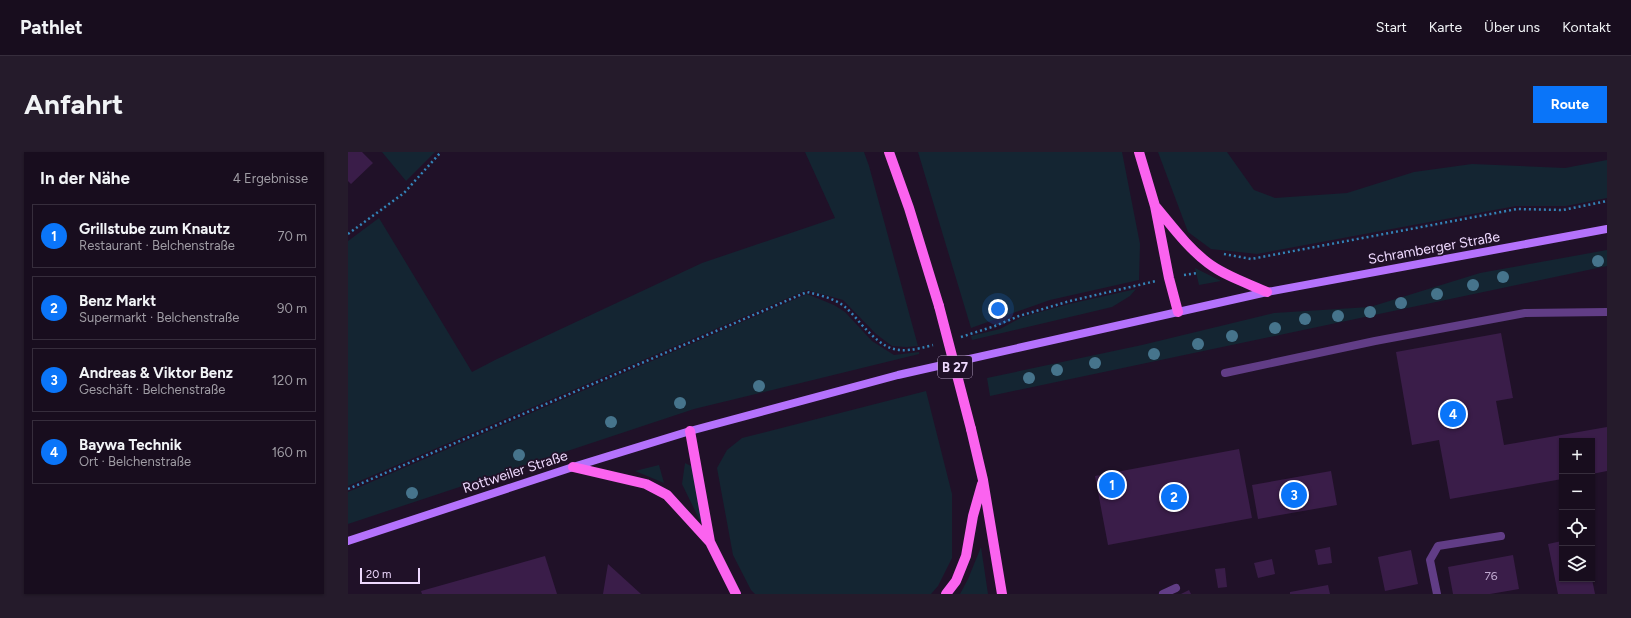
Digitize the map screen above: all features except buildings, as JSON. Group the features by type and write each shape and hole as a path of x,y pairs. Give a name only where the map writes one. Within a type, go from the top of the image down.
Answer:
{"main road":[{"name":"B 27","path":"889,152 909,208 939,306 972,428 983,480 1002,594"},
{"path":"1139,152 1155,206 1169,278 1178,312"},
{"path":"1155,206 1190,245 1209,263 1232,276 1267,292"},
{"path":"690,431 710,542"},
{"path":"573,467 646,484 667,495 710,542 736,594"},
{"path":"946,594 956,581 966,556 973,516 983,480"}],"street":[{"name":"Schramberger Straße","path":"1178,312 1267,292 1607,230"},
{"name":"Rottweiler Straße","path":"348,541 573,467 690,431 898,375 1178,312"},
{"path":"1225,373 1375,341 1525,314 1607,312"},
{"path":"1437,594 1430,560 1438,546 1501,536"},
{"path":"1163,594 1176,588"}],"path":[{"path":"348,234 404,193 441,152"},
{"path":"960,337 995,326 1019,316 1070,301 1200,272 1209,263 1223,254 1251,260 1517,209 1563,210 1607,201"},
{"path":"348,489 807,292 831,299 844,306 871,335 895,351 917,349 939,343"}],"shaded area":[{"path":"382,152 435,152 406,181"},
{"path":"805,152 864,152 918,346 892,346 876,334 843,300 807,290 348,486 348,241 379,218 472,372 702,263 835,218"},
{"path":"918,152 1122,152 1140,244 1139,280 1050,300 971,328"},
{"path":"1158,152 1227,152 1254,190 1275,198 1347,193 1414,172 1472,164 1565,168 1607,160 1607,198 1566,206 1516,206 1257,254 1211,249 1188,232"},
{"path":"1607,250 1607,266 990,396 987,378 1142,345 1274,313 1370,307 1480,273"},
{"path":"1195,268 1221,281 1199,285"},
{"path":"1136,289 1130,296 1112,307 972,340 971,336 1000,329 1022,317 1069,304"},
{"path":"807,294 834,305 845,312 872,341 894,355 919,352 919,354 694,409 348,524 348,492"},
{"path":"926,391 952,494 952,558 938,586 931,594 755,594 751,590 733,555 717,468 727,450 742,438"},
{"path":"685,463 693,467 703,522 701,523 682,484"},
{"path":"659,465 664,483 635,471"},
{"path":"981,547 988,594 960,594 968,579"}],"place":[{"name":"Baywa Technik","path":"1453,414"},
{"name":"Grillstube zum Knautz","path":"1112,485"},
{"name":"Andreas & Viktor Benz","path":"1294,495"},
{"name":"Benz Markt","path":"1174,497"}]}
